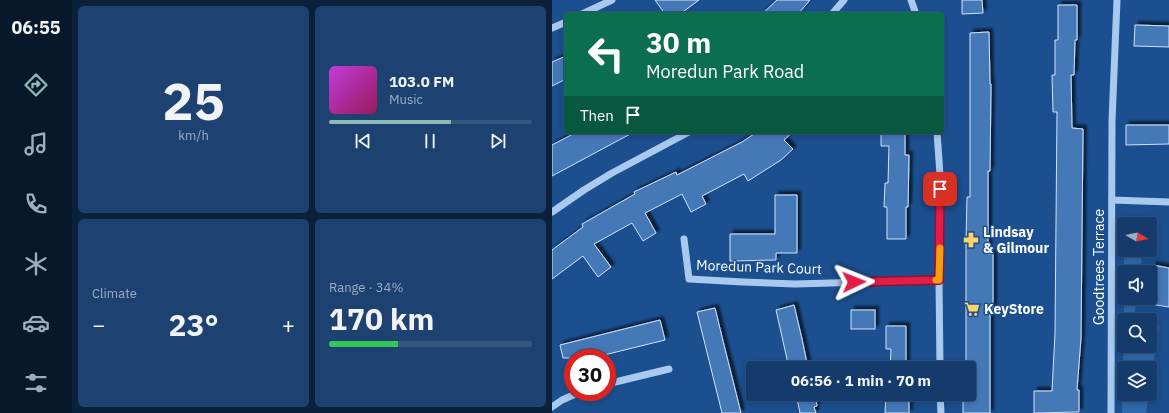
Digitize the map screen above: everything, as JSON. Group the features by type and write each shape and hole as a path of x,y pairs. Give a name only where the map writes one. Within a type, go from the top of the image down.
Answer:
{"street":[{"path":"586,12 612,0"},
{"path":"834,12 844,0"},
{"path":"911,0 915,12"},
{"name":"Goodtrees Terrace","path":"1111,413 1112,121 1117,0"},
{"path":"552,28 564,23"},
{"path":"552,212 612,172 686,134"},
{"path":"937,134 940,189 940,361"},
{"path":"1112,200 1169,202"},
{"name":"Moredun Park Court","path":"684,239 689,278 795,284 939,280"},
{"path":"616,382 669,369"},
{"path":"552,407 564,399"},
{"path":"940,401 941,413"}],"shaded area":[{"path":"1124,257 1142,257 1141,265 1124,265"},
{"path":"1124,305 1136,305 1134,313 1124,313"},
{"path":"1157,326 1159,326 1157,340"},
{"path":"1123,353 1155,353 1154,361 1123,361"},
{"path":"1122,401 1148,401 1146,413 1122,413"}],"building":[{"path":"655,0 699,0 683,12 664,12"},
{"path":"777,0 810,0 800,12 764,12"},
{"path":"962,0 982,0 983,13 962,14"},
{"path":"1058,5 1077,5 1077,40 1075,40 1074,75 1071,75 1072,128 1083,129 1081,338 1077,390 1079,390 1079,412 1034,413 1034,391 1052,391 1055,333 1057,112 1053,112 1052,75 1055,75 1055,40 1058,40"},
{"path":"1135,25 1169,26 1169,47 1134,46"},
{"path":"989,32 991,84 990,171 988,171 988,254 993,254 993,312 990,312 990,413 963,413 963,401 976,401 976,361 966,361 967,197 970,197 970,33"},
{"path":"564,57 564,80 552,86 552,62"},
{"path":"1126,125 1169,125 1169,144 1126,145"},
{"path":"573,134 630,134 552,176 552,145"},
{"path":"754,134 791,134 784,140 793,149 781,160 748,181 744,174 702,196 706,204 691,212 682,194 645,213 656,233 643,241 632,223 594,244 611,267 598,277 583,256 552,279 552,250 583,227 582,224 635,194 634,192 676,172 677,175 742,142"},
{"path":"881,134 905,134 905,155 909,155 906,239 887,239 887,207 884,207 885,183 888,183 889,146 881,146"},
{"path":"775,195 797,195 797,253 776,253 776,260 730,261 730,234 775,234"},
{"path":"1157,266 1169,268 1169,307 1156,305"},
{"path":"794,305 807,361 787,361 776,310"},
{"path":"715,308 741,413 722,413 697,312"},
{"path":"851,310 875,310 875,329 851,329"},
{"path":"660,320 665,340 616,352 616,349 564,349 564,358 560,345"},
{"path":"886,326 906,326 906,361 890,361 891,349 886,349"},
{"path":"797,401 816,401 817,406 814,407 816,413 800,413"},
{"path":"886,401 909,401 909,413 885,413"}],"slow traffic":[{"path":"936,280 939,280 940,248"}],"place":[{"name":"Lindsay & Gilmour","path":"971,240"},
{"name":"KeyStore","path":"972,309"}],"route":[{"path":"854,282 939,280 940,189"}]}
